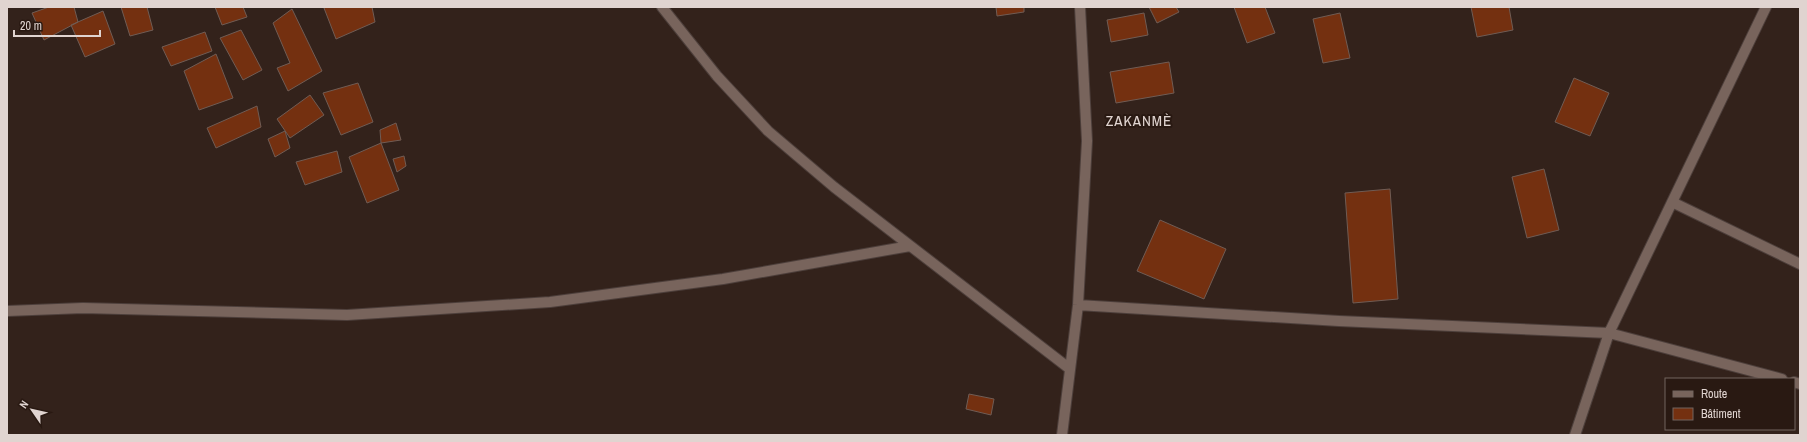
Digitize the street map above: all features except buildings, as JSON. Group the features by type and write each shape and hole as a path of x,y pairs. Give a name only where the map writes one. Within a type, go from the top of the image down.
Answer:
{"street":[{"path":"662,7 717,76 768,131 834,187 1070,369"},
{"path":"1062,435 1078,305 1087,141 1080,7"},
{"path":"1575,435 1609,332 1766,7"},
{"path":"1672,202 1800,264"},
{"path":"7,311 83,308 347,315 550,302 723,279 910,246"},
{"path":"1078,305 1339,321 1609,332 1778,378"}],"district":[{"name":"ZAKANMÈ","path":"1139,121"}]}
